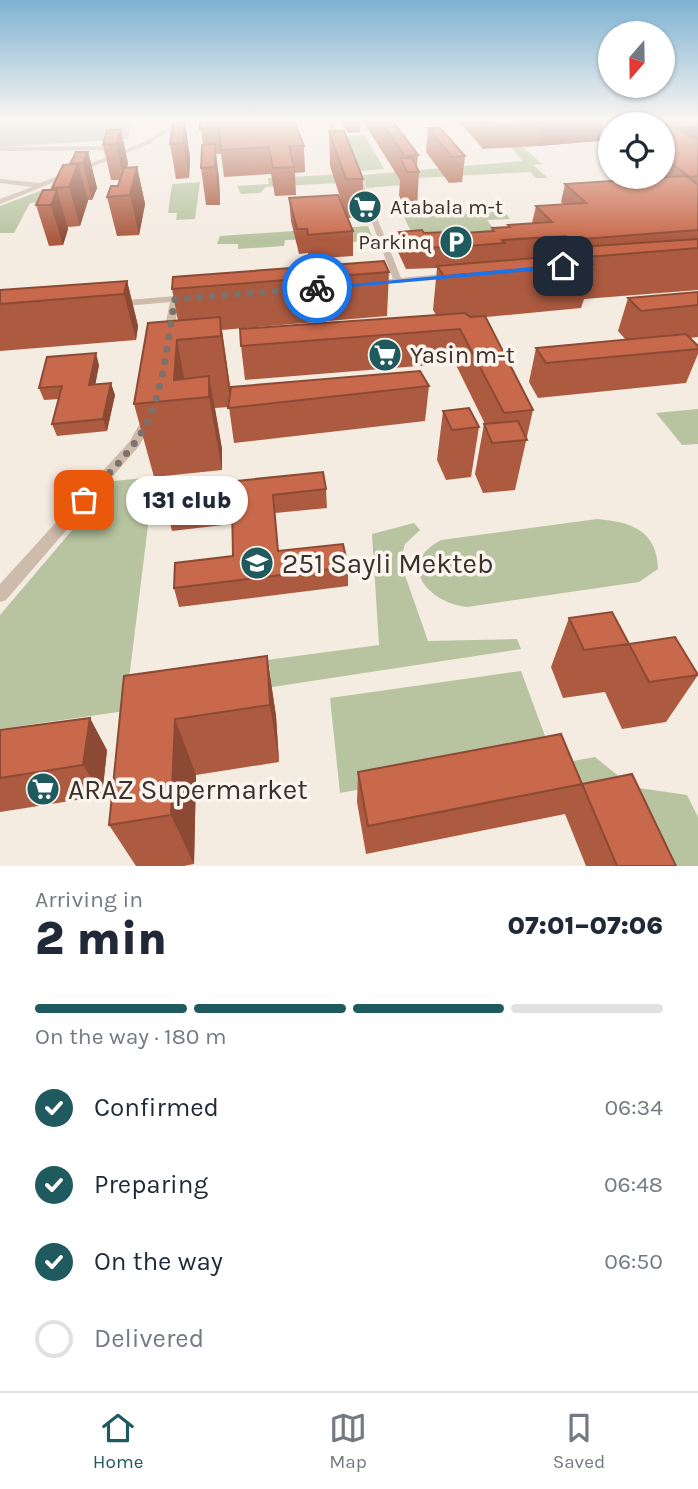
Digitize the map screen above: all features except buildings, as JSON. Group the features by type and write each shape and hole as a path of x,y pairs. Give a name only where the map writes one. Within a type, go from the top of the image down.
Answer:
{"street":[{"path":"0,202 107,159"},
{"path":"356,171 398,281"},
{"path":"0,181 42,186"},
{"path":"362,284 468,275"},
{"path":"108,305 195,298"},
{"path":"165,353 175,299"},
{"path":"0,595 135,443 147,423 154,401"}],"green space":[{"path":"355,159 379,159 384,169 360,171"},
{"path":"537,159 542,164 533,165 548,178 536,178 530,172 400,179 403,185 366,188 363,175"},
{"path":"350,174 354,182 266,187 260,193 241,194 237,186 269,184 268,178"},
{"path":"200,182 195,219 176,220 177,213 168,213 172,184"},
{"path":"61,188 52,202 30,203 14,233 0,233 0,206 45,189"},
{"path":"504,211 510,219 487,220 497,233 414,238 404,217"},
{"path":"368,226 374,241 350,242 345,238 285,240 284,246 238,249 238,244 217,244 220,236"},
{"path":"698,409 698,444 682,445 656,413"},
{"path":"154,477 125,711 0,729 0,615 114,481"},
{"path":"597,519 640,530 653,545 658,569 639,582 467,607 440,598 422,581 420,560 427,550 441,540"},
{"path":"414,523 420,530 405,544 400,561 428,641 517,639 521,649 174,702 177,672 379,645 372,534"},
{"path":"521,671 552,755 340,793 330,698"},
{"path":"595,757 632,787 687,795 698,817 698,866 639,866 611,805 565,814 546,766"}],"way so far":[{"path":"84,500 135,443 147,423 160,378 175,299 317,288"}],"place":[{"name":"Atabala m-t","path":"365,207"},
{"name":"Parkinq","path":"456,242"},
{"name":"Yasin m-t","path":"385,355"},
{"name":"131 club","path":"84,500"},
{"name":"251 Sayli Mekteb","path":"257,563"},
{"name":"ARAZ Supermarket","path":"43,789"}],"route":[{"path":"317,288 563,266"}]}
